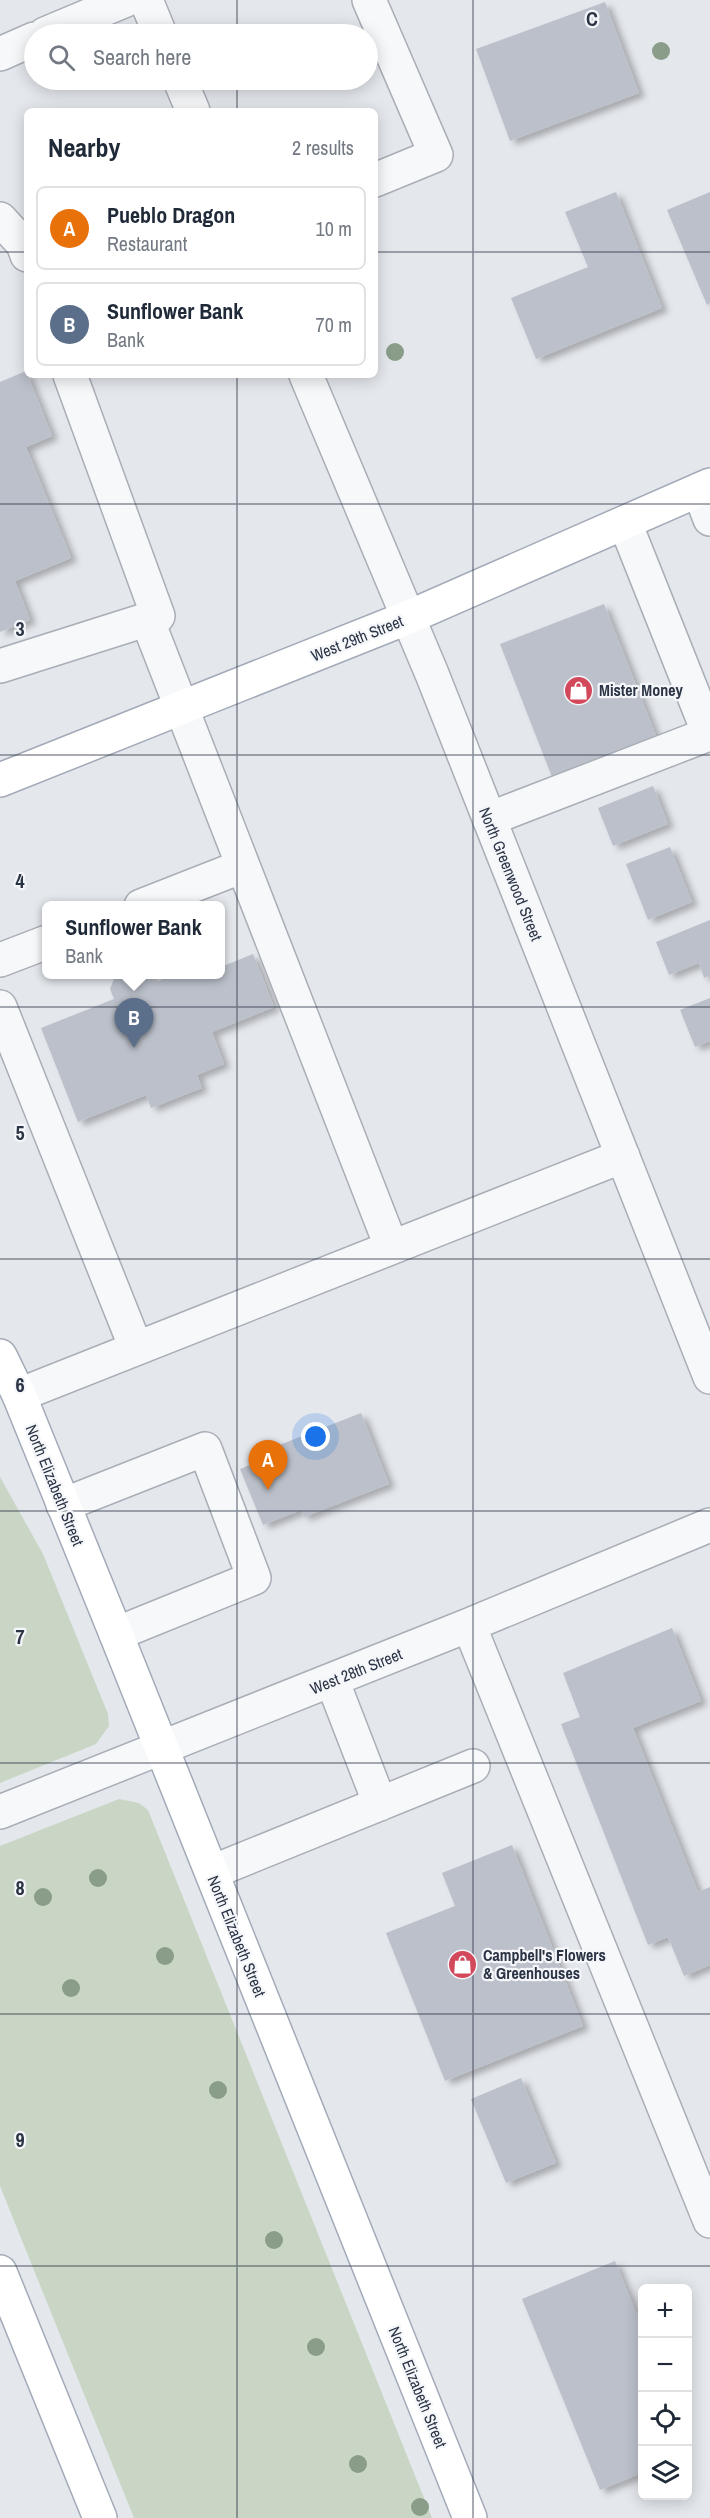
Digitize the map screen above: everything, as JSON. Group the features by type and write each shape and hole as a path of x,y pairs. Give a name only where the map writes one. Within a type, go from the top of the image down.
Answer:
{"main road":[{"name":"West 29th Street","path":"0,780 409,617 625,523 706,498"},
{"name":"North Elizabeth Street","path":"2,1356 212,1872 470,2518"},
{"path":"0,2272 100,2518"}],"street":[{"path":"69,24 126,0"},
{"path":"146,0 156,24"},
{"path":"369,0 436,154 378,179"},
{"path":"0,54 24,43"},
{"path":"184,90 192,108"},
{"path":"0,219 24,247"},
{"path":"0,666 158,616 71,378"},
{"name":"North Greenwood Street","path":"307,378 409,617 710,1377"},
{"path":"489,819 709,734 625,523"},
{"path":"147,619 391,1246"},
{"path":"154,901 243,866"},
{"path":"0,960 42,944"},
{"path":"0,1007 136,1348"},
{"path":"19,1395 623,1156"},
{"path":"63,1505 205,1449 254,1578 116,1634"},
{"name":"West 28th Street","path":"0,1812 710,1526"},
{"path":"469,1625 710,2221"},
{"path":"332,1680 380,1804"},
{"path":"212,1872 472,1766"}],"green space":[{"path":"0,1477 43,1554 108,1714 109,1726 96,1744 0,1783"},
{"path":"119,1799 139,1803 148,1810 432,2518 134,2518 0,2186 0,1846"}],"building":[{"path":"605,2 639,93 510,141 476,49"},
{"path":"616,192 662,308 536,359 511,298 588,267 565,212"},
{"path":"710,192 710,303 707,305 667,210"},
{"path":"24,372 24,378 29,378 52,436 26,447 71,558 15,581 30,620 0,632 0,382"},
{"name":"Mister Money","path":"604,604 656,736 552,777 500,644"},
{"path":"653,786 668,824 613,846 598,808"},
{"path":"670,847 692,902 648,920 626,864"},
{"path":"710,920 710,975 704,978 699,963 669,975 656,942"},
{"path":"253,954 274,1007 212,1032 224,1064 197,1075 202,1088 151,1108 146,1095 78,1122 41,1028 114,999 110,989 114,979 153,979 154,983 163,979 225,979 225,965"},
{"path":"710,998 710,1041 695,1047 680,1010"},
{"path":"361,1413 389,1484 304,1517 301,1510 263,1525 240,1469 267,1458 264,1451"},
{"path":"672,1628 701,1701 633,1728 698,1892 710,1887 710,1965 684,1976 668,1937 648,1945 561,1724 580,1717 563,1673"},
{"path":"512,1845 583,2026 445,2081 386,1933 455,1906 442,1873"},
{"path":"521,2078 556,2163 506,2183 471,2099"},
{"path":"615,2261 638,2314 638,2475 600,2490 522,2299"}],"place":[{"name":"Mister Money","path":"578,690"},
{"name":"Sunflower Bank","path":"134,1048"},
{"name":"Pueblo Dragon","path":"268,1490"},
{"name":"Campbell's Flowers & Greenhouses","path":"462,1964"}]}
